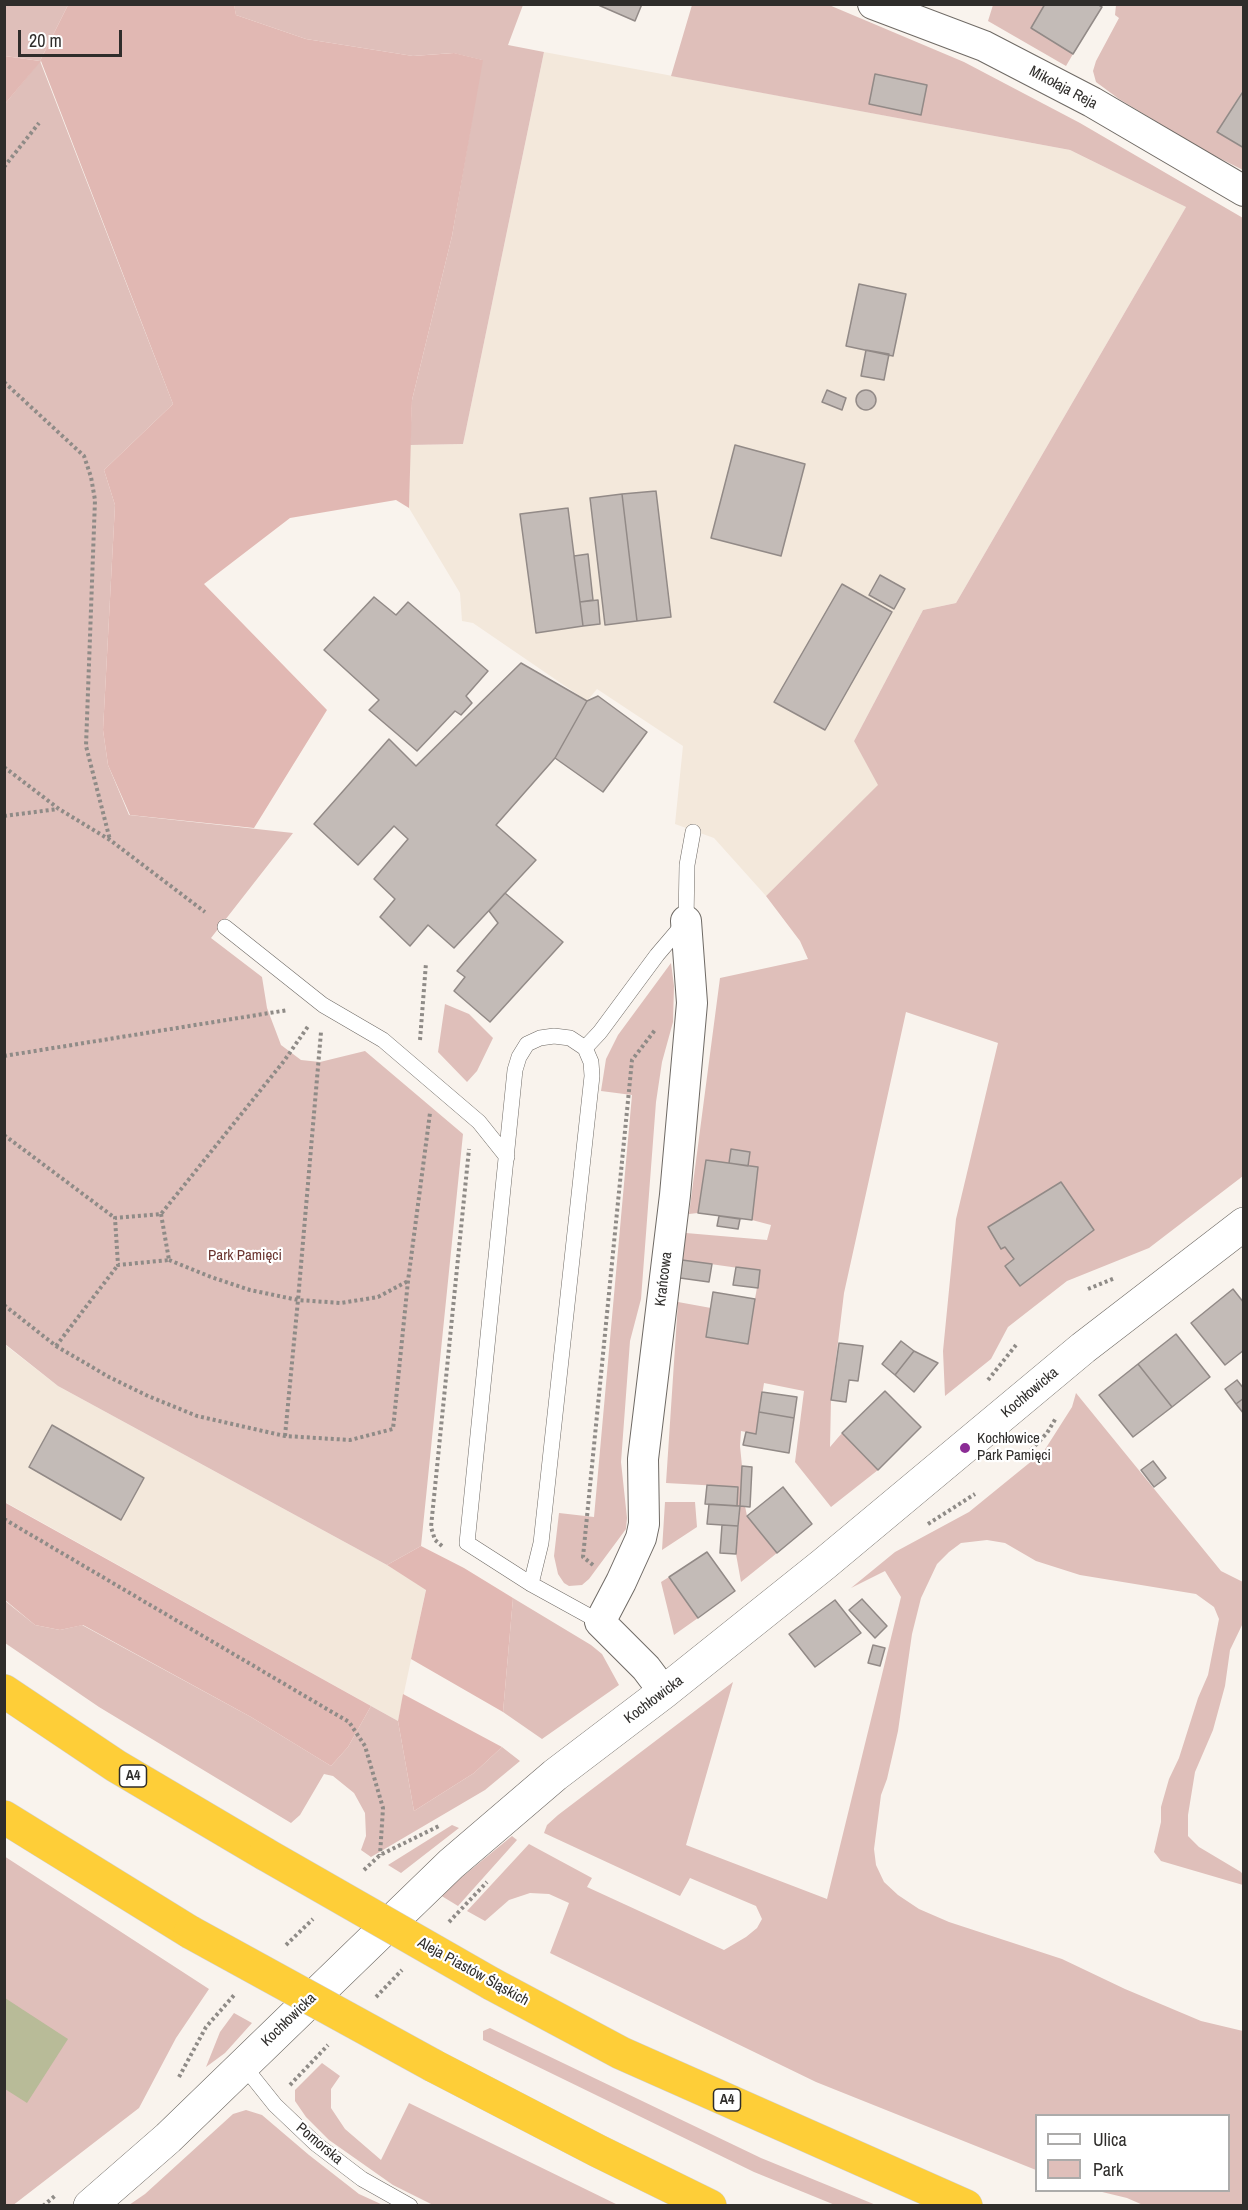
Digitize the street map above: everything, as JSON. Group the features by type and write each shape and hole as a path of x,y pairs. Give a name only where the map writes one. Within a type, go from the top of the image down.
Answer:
{"highway":[{"name":"Aleja Piastów Śląskich","path":"4,1691 116,1766 265,1854 492,1984 621,2053 966,2205"},
{"path":"4,1817 190,1932 434,2066 598,2151 710,2205"}],"street":[{"name":"Mikołaja Reja","path":"873,4 984,46 1092,102 1244,191"},
{"name":"Krańcowa","path":"600,1622 641,1538 644,1524 643,1459 675,1195 692,1003 687,921"},
{"name":"Kochłowicka","path":"90,2205 168,2138 451,1864 555,1776 664,1692 868,1528 1083,1348 1244,1224"},
{"path":"600,1622 646,1668 664,1692"}],"lane":[{"name":"Krańcowa","path":"687,921 687,865 693,832"},
{"path":"585,1048 600,1032 657,955 687,921"},
{"path":"225,927 323,1005 383,1040 478,1122 507,1156"},
{"path":"531,1584 541,1543 592,1076 591,1062 585,1048 570,1038 554,1035 527,1044 519,1057 515,1070 467,1543 531,1584 600,1622"},
{"name":"Pomorska","path":"243,2065 275,2105 316,2144 362,2179 411,2205"}],"path":[{"path":"4,166 39,123"},
{"path":"4,382 84,456 90,477 95,500 86,746 110,840"},
{"path":"4,767 59,809 110,840 225,927"},
{"path":"4,816 59,809"},
{"path":"418,1071 426,963"},
{"path":"4,1056 323,1005"},
{"path":"4,1135 115,1218 161,1214 284,1061 323,1005"},
{"path":"285,1436 323,1005"},
{"path":"621,1582 583,1557 632,1060 656,1029"},
{"path":"4,1305 56,1346 109,1377 197,1416 285,1436 350,1440 393,1429 408,1281 434,1085"},
{"path":"444,1547 435,1540 431,1527 469,1148 478,1122"},
{"path":"161,1214 169,1260"},
{"path":"56,1346 118,1265 115,1218"},
{"path":"118,1265 169,1260 250,1290 298,1300 341,1303 378,1297 408,1281"},
{"path":"983,1385 1016,1345"},
{"path":"922,1527 940,1518 975,1494"},
{"path":"4,1520 349,1722 365,1746 383,1808 380,1855"},
{"path":"363,1871 380,1855 446,1822"},
{"path":"446,1926 492,1876"},
{"path":"279,1952 321,1911"},
{"path":"373,2000 405,1967"},
{"path":"177,2081 206,2027 237,1992"},
{"path":"275,2105 285,2090 333,2040"},
{"path":"43,2205 61,2192"}],"shaded area":[{"path":"234,4 236,15 306,39 413,56 454,53 483,60 452,236 412,400 409,508 396,500 290,518 204,584 327,710 254,828 130,815 108,765 103,730 115,505 104,470 173,404 41,61 4,105 5,56 40,61 68,5"},
{"path":"544,52 1070,150 1186,207 956,603 923,610 854,741 879,785 766,896 714,838 675,824 683,746 597,689 587,701 473,623 462,621 460,593 409,508 410,445 463,444"},
{"path":"4,1344 58,1386 387,1565 426,1589 398,1721 5,1502"},
{"path":"4,1502 371,1706 348,1747 331,1766 251,1717 83,1625 60,1630 35,1625 5,1600"},
{"path":"421,1546 464,1568 513,1598 503,1712 411,1659 426,1590 387,1565"},
{"path":"403,1694 502,1747 474,1773 414,1811 398,1721"},
{"path":"5,1998 68,2039 27,2103 5,2089"}],"green space":[{"path":"5,5 68,5 40,61 5,56"},
{"path":"234,5 523,5 508,45 544,52 463,444 410,445 412,400 452,236 482,60 453,53 413,56 306,39 236,15"},
{"path":"692,5 829,5 964,62 1080,123 1243,218 1243,1176 1149,1248 1067,1281 1008,1327 991,1359 945,1396 943,1351 956,1219 998,1043 906,1012 844,1293 831,1400 830,1447 842,1433 878,1470 831,1507 795,1462 804,1391 764,1383 756,1434 741,1431 740,1506 745,1506 747,1516 777,1553 741,1582 736,1554 740,1507 737,1506 738,1487 666,1483 678,1302 711,1308 747,1343 760,1271 682,1260 686,1233 767,1240 771,1225 752,1220 758,1167 748,1166 750,1152 731,1149 729,1163 706,1160 698,1213 689,1214 720,978 808,959 800,941 766,896 878,785 854,741 923,610 956,603 1186,207 1070,150 671,76"},
{"path":"993,5 1045,5 1031,28 1073,54 1066,66 988,21"},
{"path":"1116,5 1243,5 1243,90 1217,132 1243,148 1243,170 1203,150 1119,99 1096,82 1093,71 1096,61 1119,18 1115,15"},
{"name":"Park Pamięci","path":"40,61 173,404 104,470 115,505 103,730 108,765 129,815 293,833 211,938 262,977 267,1008 281,1045 301,1060 320,1062 365,1051 463,1134 421,1546 387,1565 58,1386 5,1344 4,105"},
{"path":"671,963 674,986 673,1022 662,1062 656,1102 641,1299 630,1341 621,1462 627,1518 626,1529 589,1579 582,1585 569,1586 558,1574 554,1556 559,1513 594,1517 632,1095 601,1091 606,1059 618,1035"},
{"path":"445,1004 469,1014 493,1038 477,1071 467,1082 438,1052"},
{"path":"1076,1393 1221,1571 1243,1582 1243,1623 1230,1650 1225,1686 1213,1730 1195,1772 1188,1815 1188,1836 1199,1847 1241,1872 1243,1885 1161,1861 1154,1852 1161,1822 1161,1807 1169,1779 1179,1758 1198,1698 1208,1675 1219,1619 1214,1607 1196,1594 1080,1575 1036,1561 1005,1543 987,1540 961,1543 949,1552 937,1564 921,1598 912,1634 898,1731 881,1795 874,1849 876,1865 884,1882 919,1909 949,1922 1062,1959 1201,2021 1243,2031 1243,2205 1143,2205 1127,2198 1102,2192 1230,2192 1230,2114 1035,2114 1035,2170 816,2082 550,1953 569,1903 549,1894 530,1893 509,1900 485,1921 467,1911 529,1844 592,1878 587,1887 724,1950 757,1928 762,1919 756,1906 690,1878 680,1896 544,1833 547,1825 558,1815 733,1682 686,1845 827,1899 901,1597 885,1571 851,1588 895,1552 969,1512 1044,1451 1072,1407"},
{"path":"665,1502 695,1502 697,1527 662,1550"},
{"path":"669,1577 698,1618 674,1635 661,1582"},
{"path":"513,1598 602,1654 619,1685 542,1739 503,1712"},
{"path":"4,1600 35,1625 60,1630 82,1625 251,1717 331,1766 348,1747 371,1706 398,1721 414,1811 474,1773 502,1747 520,1761 485,1790 371,1857 361,1850 366,1836 365,1813 354,1793 333,1776 324,1774 300,1815 291,1823 99,1707 5,1643"},
{"path":"452,1825 459,1828 401,1873 388,1865"},
{"path":"512,1836 517,1840 458,1906 440,1895"},
{"path":"4,1856 209,1989 176,2038 139,2108 12,2206 4,2205"},
{"path":"234,2013 252,2023 225,2053 206,2067 220,2032"},
{"path":"490,2028 761,2158 876,2205 835,2205 754,2172 483,2040 483,2031"},
{"path":"322,2063 340,2076 331,2089 331,2108 345,2129 381,2160 409,2103 618,2205 433,2205 393,2185 329,2140 306,2117 295,2101 295,2090"},
{"path":"246,2110 262,2115 359,2194 383,2205 129,2205 145,2194 233,2114"}],"building":[{"path":"596,4 642,4 635,21"},
{"path":"1045,4 1097,4 1102,7 1073,54 1031,28"},
{"path":"875,74 927,85 921,115 869,104"},
{"path":"1244,90 1244,148 1217,132"},
{"path":"859,284 906,294 893,356 846,346"},
{"path":"866,350 889,354 884,380 861,376"},
{"path":"827,390 846,398 842,410 822,402"},
{"path":"862,390 870,390 876,396 876,404 870,410 862,410 856,404 856,396"},
{"path":"735,445 805,464 781,556 711,538"},
{"path":"656,491 671,617 637,621 622,494"},
{"path":"622,494 637,621 605,625 590,498"},
{"path":"568,508 583,626 536,633 520,514"},
{"path":"588,554 593,600 580,602 574,556"},
{"path":"880,575 905,589 894,609 869,595"},
{"path":"842,584 892,612 825,730 774,702"},
{"path":"374,597 396,615 408,602 488,671 466,696 472,703 461,715 455,711 417,751 369,710 379,700 324,650"},
{"path":"598,600 600,624 583,626 580,602"},
{"path":"521,663 587,701 555,758 496,825 536,860 454,948 428,925 410,946 380,917 395,899 374,879 408,839 394,826 358,865 314,824 389,739 416,766"},
{"path":"598,696 647,732 603,792 555,758 587,701"},
{"path":"505,893 563,942 490,1022 454,991 465,977 457,971 498,923 489,911"},
{"path":"731,1149 750,1152 748,1166 729,1163"},
{"path":"706,1160 758,1167 752,1220 698,1213"},
{"path":"1061,1182 1094,1230 1020,1286 1005,1266 1014,1259 1005,1247 1001,1249 988,1227"},
{"path":"719,1216 740,1219 738,1229 717,1226"},
{"path":"682,1260 712,1264 709,1282 680,1278"},
{"path":"736,1267 760,1270 758,1288 733,1285"},
{"path":"1233,1289 1244,1303 1244,1350 1225,1365 1191,1323"},
{"path":"713,1292 755,1299 748,1344 706,1337"},
{"path":"1176,1334 1210,1377 1172,1407 1138,1364"},
{"path":"901,1341 914,1351 895,1375 882,1364"},
{"path":"839,1343 863,1346 858,1381 849,1380 846,1402 831,1400"},
{"path":"914,1351 938,1363 914,1392 895,1375"},
{"path":"1138,1364 1172,1407 1133,1437 1099,1395"},
{"path":"1237,1380 1244,1389 1244,1398 1236,1404 1225,1389"},
{"path":"885,1391 921,1427 878,1470 842,1433"},
{"path":"762,1392 797,1397 794,1418 759,1412"},
{"path":"1244,1398 1244,1414 1236,1404"},
{"path":"759,1412 794,1418 789,1453 743,1445 746,1432 756,1434"},
{"path":"52,1425 144,1478 121,1520 29,1467"},
{"path":"1153,1461 1166,1478 1154,1487 1141,1470"},
{"path":"742,1466 752,1467 750,1507 740,1506"},
{"path":"707,1485 738,1487 737,1506 705,1504"},
{"path":"783,1487 812,1524 777,1553 747,1516"},
{"path":"709,1504 740,1506 738,1526 707,1524"},
{"path":"722,1525 738,1526 736,1554 720,1553"},
{"path":"707,1552 735,1591 698,1618 669,1577"},
{"path":"862,1599 887,1626 875,1638 849,1610"},
{"path":"835,1600 861,1633 815,1667 789,1634"},
{"path":"873,1645 885,1648 880,1666 868,1663"}],"place":[{"name":"Kochłowice Park Pamięci","path":"965,1448"}]}
